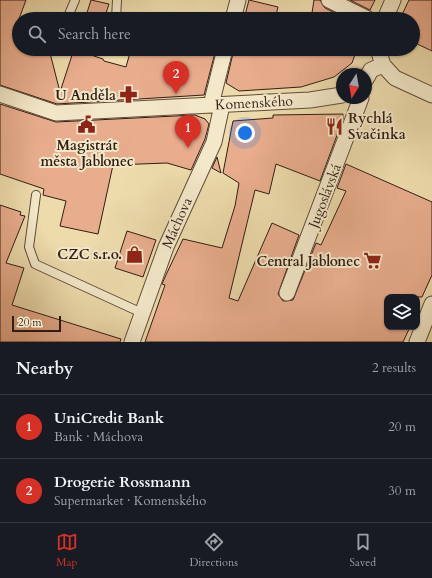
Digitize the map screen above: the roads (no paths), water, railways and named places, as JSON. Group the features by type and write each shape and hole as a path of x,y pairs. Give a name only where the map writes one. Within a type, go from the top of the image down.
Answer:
{"street":[{"path":"235,12 238,0"},
{"path":"329,0 354,12"},
{"path":"388,12 393,0"},
{"name":"Máchova","path":"132,342 166,246 214,142 216,105 224,56"},
{"path":"380,56 383,65 395,78 432,95"},
{"path":"372,70 383,65"},
{"name":"Komenského","path":"0,94 56,113 310,100 336,96"},
{"name":"Jugoslávská","path":"287,293 359,104"},
{"path":"417,342 432,304"}],"lane":[{"path":"70,12 75,0"},
{"path":"116,12 117,0"},
{"path":"36,195 29,247 35,264 142,313"}],"place":[{"name":"Drogerie Rossmann","path":"176,94"},
{"name":"U Anděla","path":"129,95"},
{"name":"Magistrát města Jablonec","path":"87,125"},
{"name":"Rychlá Svačinka","path":"335,126"},
{"name":"UniCredit Bank","path":"188,148"},
{"name":"CZC s.r.o.","path":"135,254"},
{"name":"Central Jablonec","path":"373,261"}]}
